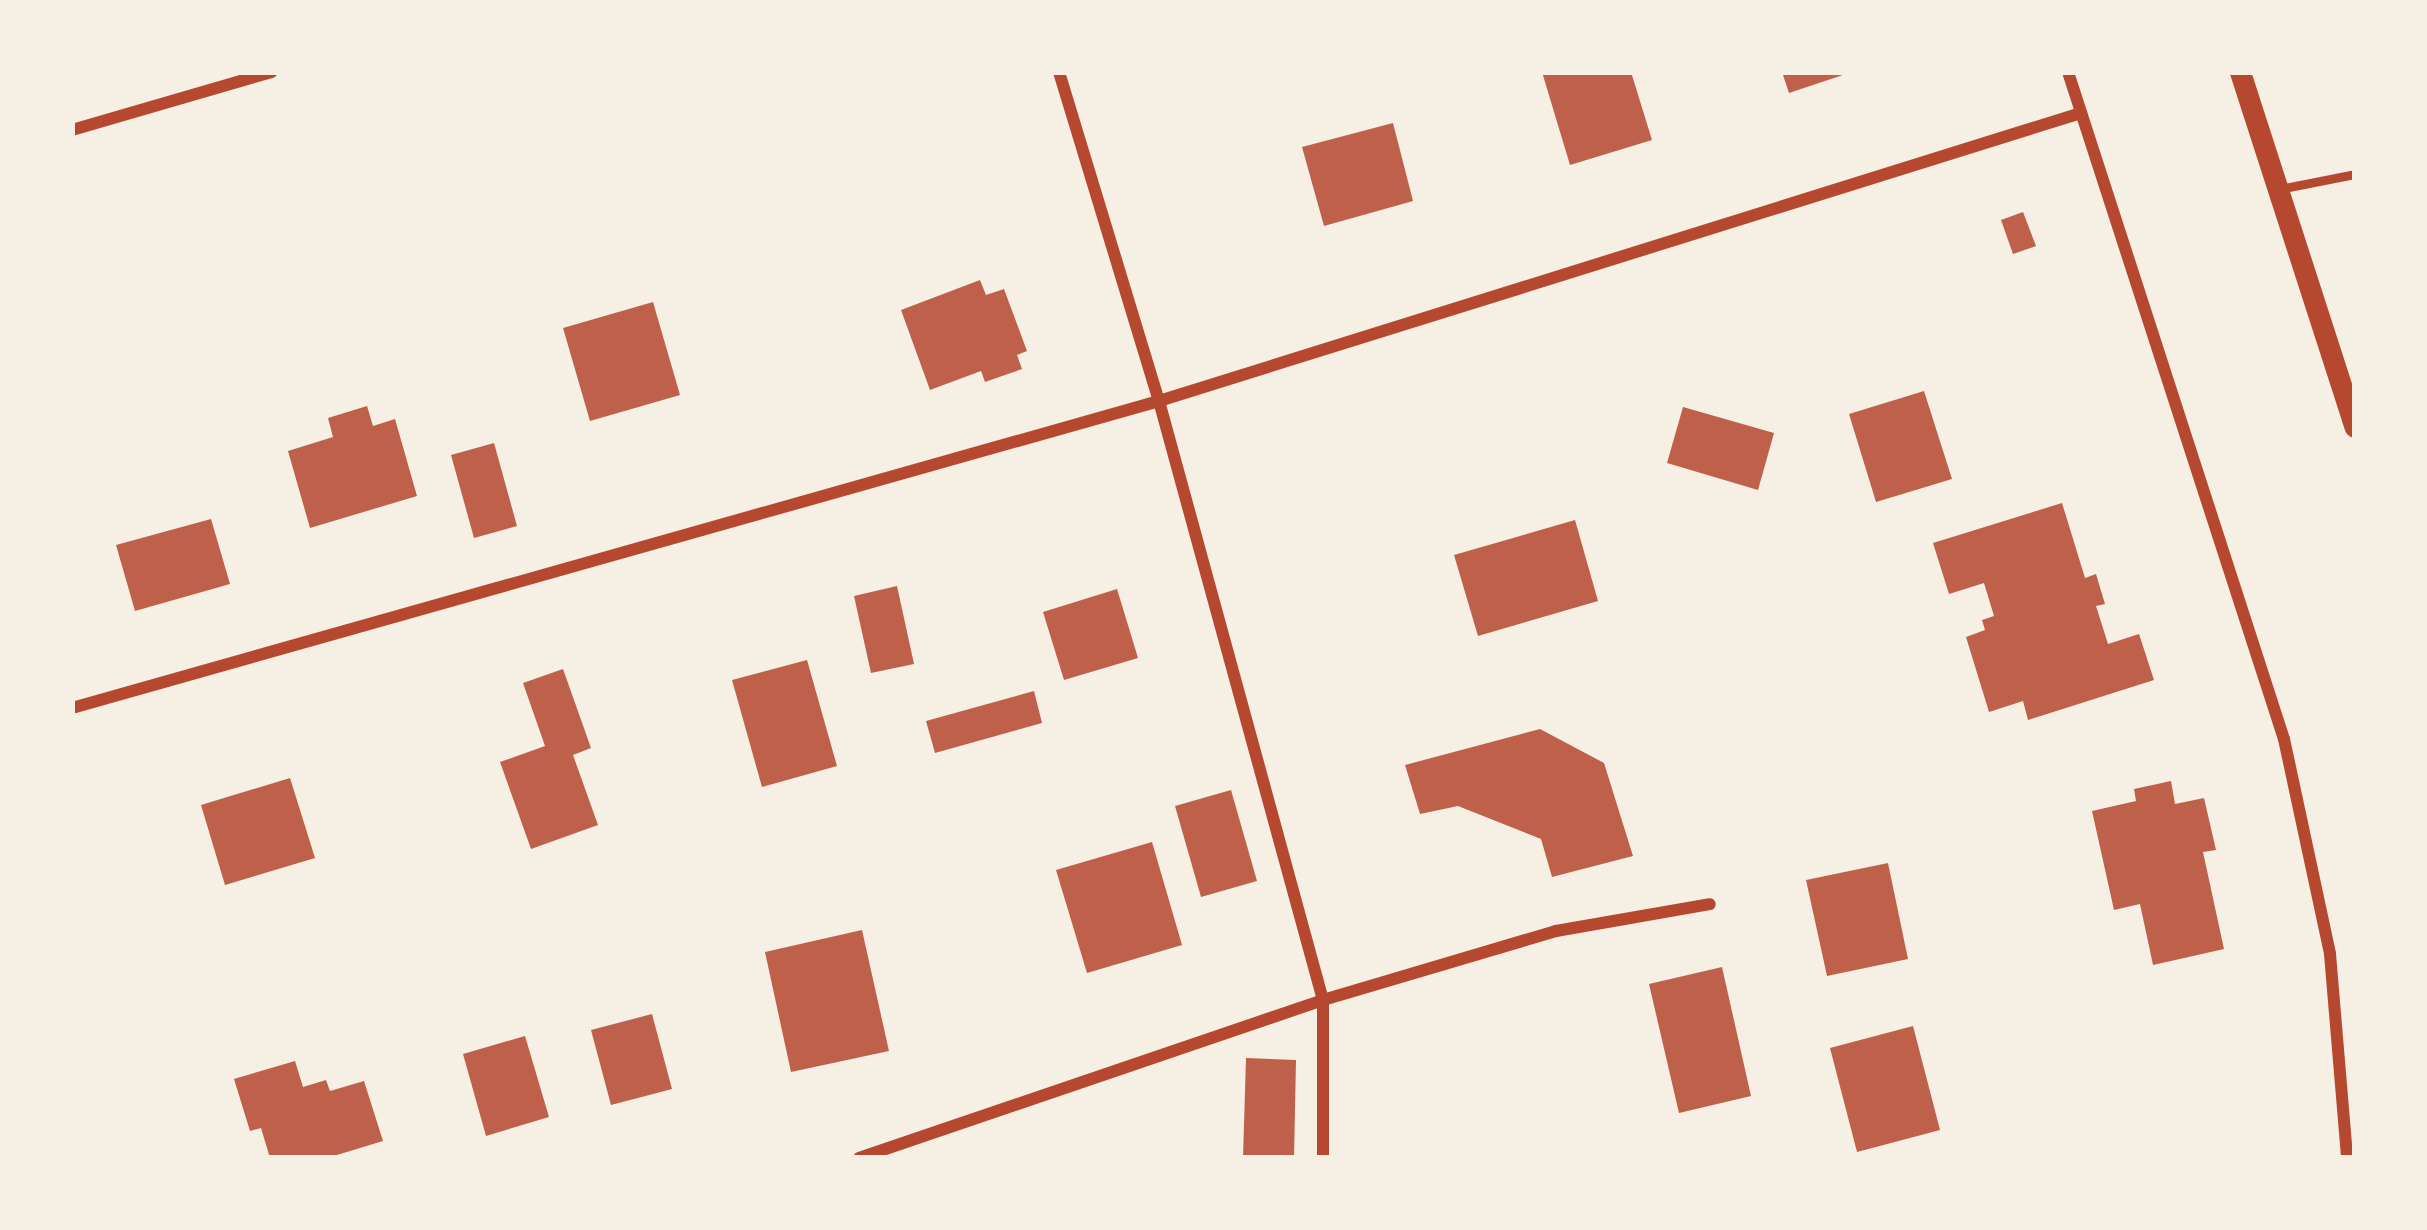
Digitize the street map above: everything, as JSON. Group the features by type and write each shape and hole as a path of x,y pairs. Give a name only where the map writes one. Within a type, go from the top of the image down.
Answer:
{"street":[{"path":"72,130 272,72"},
{"path":"1059,72 1159,401 1323,1000 1323,1158"},
{"path":"2068,72 2284,739 2330,954 2347,1158"},
{"path":"2240,72 2355,427"},
{"path":"72,708 1159,401 2081,113"},
{"path":"859,1158 1323,1000 1556,932 1710,904"}],"lane":[{"path":"2279,189 2355,174"}],"building":[{"path":"1542,72 1631,72 1652,140 1570,165"},
{"path":"1782,72 1849,72 1849,73 1789,93"},
{"path":"1393,123 1413,201 1324,226 1302,147"},
{"path":"2023,212 2036,246 2013,254 2001,220"},
{"path":"980,280 986,295 1004,289 1027,351 1017,355 1022,369 985,382 981,371 930,390 901,310"},
{"path":"653,302 680,395 590,421 563,328"},
{"path":"1924,391 1952,479 1876,502 1849,414"},
{"path":"367,406 373,426 395,419 417,496 310,528 288,451 333,437 328,418"},
{"path":"1683,407 1774,433 1758,490 1667,463"},
{"path":"494,443 517,526 474,538 451,455"},
{"path":"2062,503 2085,578 2096,574 2105,604 2096,606 2108,644 2139,634 2154,680 2028,720 2023,701 1989,712 1966,637 1985,630 1982,620 1994,616 1984,583 1949,594 1933,543"},
{"path":"211,519 230,584 135,611 116,545"},
{"path":"1575,520 1598,601 1478,636 1454,555"},
{"path":"897,586 914,664 871,673 854,596"},
{"path":"1117,589 1138,658 1064,680 1043,612"},
{"path":"807,660 837,766 762,787 732,680"},
{"path":"563,669 591,748 573,755 598,825 531,849 500,762 545,746 523,683"},
{"path":"1034,691 1042,723 935,753 926,721"},
{"path":"1540,729 1604,763 1633,856 1552,877 1541,839 1458,806 1420,814 1405,765"},
{"path":"290,778 315,858 225,885 201,805"},
{"path":"2171,781 2175,804 2204,798 2216,850 2203,852 2224,949 2153,965 2140,904 2114,910 2092,811 2136,801 2134,789"},
{"path":"1231,790 1257,881 1201,897 1175,806"},
{"path":"1152,842 1182,945 1087,973 1056,870"},
{"path":"1888,863 1908,959 1827,976 1806,880"},
{"path":"862,930 889,1051 791,1072 765,952"},
{"path":"1722,967 1751,1096 1679,1113 1649,984"},
{"path":"652,1014 672,1089 611,1105 591,1030"},
{"path":"1913,1026 1940,1130 1857,1152 1830,1048"},
{"path":"525,1036 549,1117 486,1136 463,1054"},
{"path":"1246,1058 1296,1060 1294,1158 1243,1158"},
{"path":"295,1061 303,1087 326,1080 330,1091 364,1081 383,1141 327,1158 270,1158 261,1128 250,1131 234,1079"}]}
